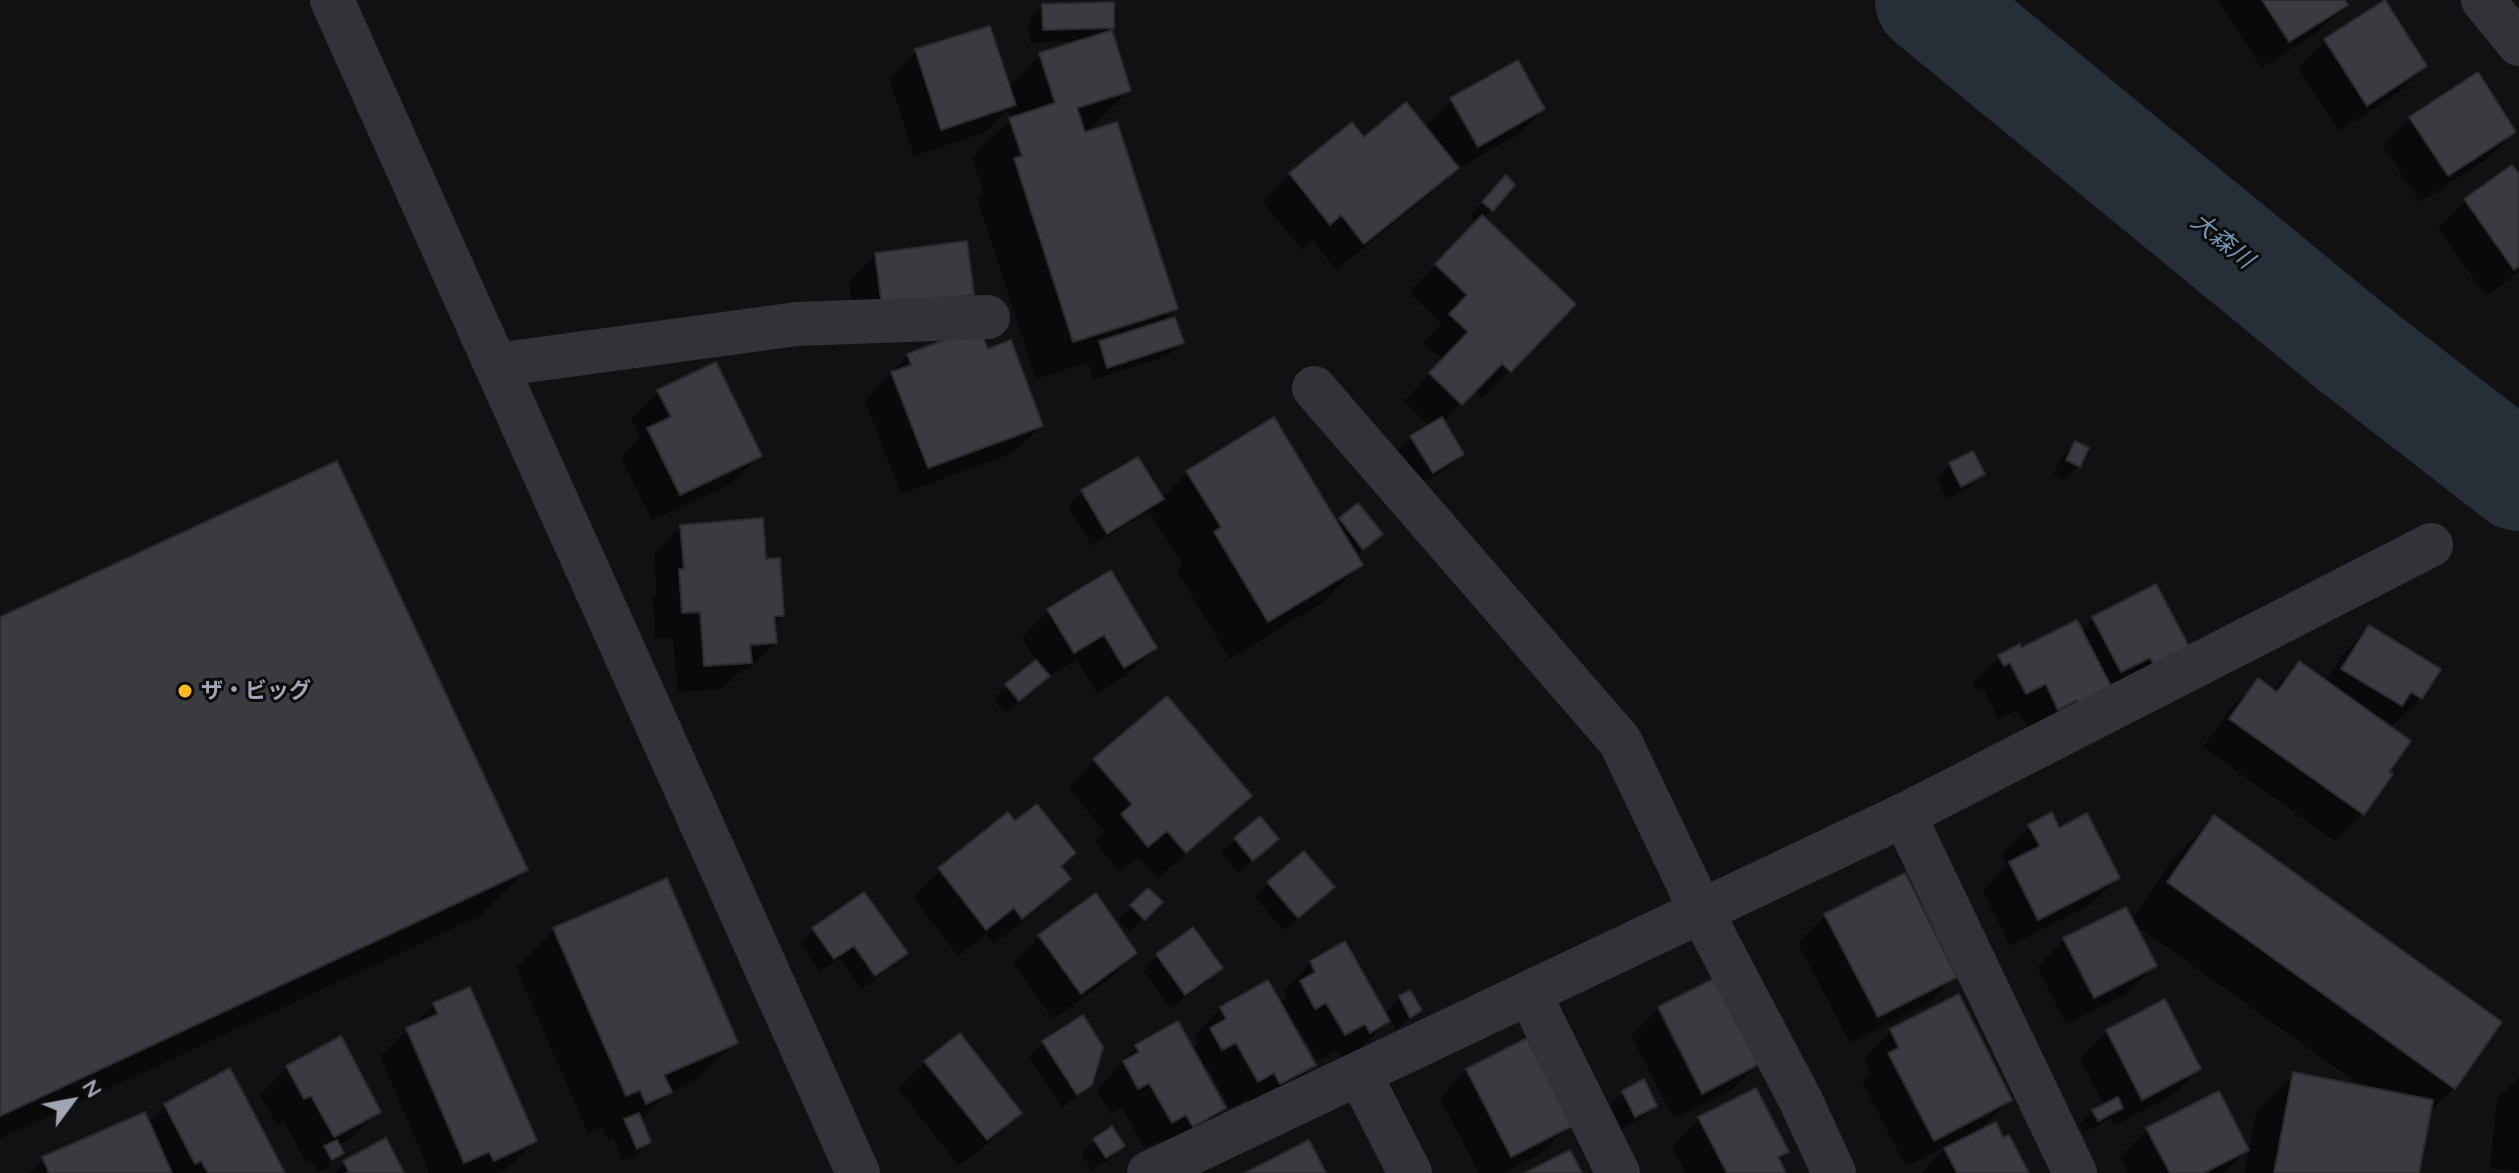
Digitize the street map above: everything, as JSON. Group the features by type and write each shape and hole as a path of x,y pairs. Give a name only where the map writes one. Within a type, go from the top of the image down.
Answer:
{"street":[{"path":"332,0 858,1173"},
{"path":"2483,0 2519,44"},
{"path":"496,365 797,324 988,317"},
{"path":"1314,388 1620,741 1701,911 1801,1101 1834,1173"},
{"path":"1149,1173 1904,815 2431,545"},
{"path":"1904,815 2075,1173"},
{"path":"1529,993 1618,1173"},
{"path":"1359,1073 1410,1173"}],"building":[{"path":"2262,0 2345,0 2348,5 2289,42"},
{"path":"2385,0 2427,66 2367,106 2324,39"},
{"path":"1114,2 1114,28 1043,30 1042,4"},
{"path":"990,26 1016,105 941,130 915,49"},
{"path":"1112,30 1131,91 1077,108 1085,132 1117,122 1178,309 1073,342 1014,158 1022,156 1009,118 1055,103 1039,53"},
{"path":"1518,60 1545,109 1478,147 1450,98"},
{"path":"2478,72 2516,132 2448,176 2409,117"},
{"path":"1406,102 1459,168 1364,244 1341,215 1330,225 1289,173 1352,122 1364,137"},
{"path":"2512,165 2519,174 2519,266 2514,270 2464,199"},
{"path":"1506,175 1515,185 1493,211 1482,202"},
{"path":"1482,215 1576,304 1511,372 1502,364 1462,405 1429,373 1468,332 1449,314 1467,295 1435,264"},
{"path":"967,241 974,295 882,307 875,253"},
{"path":"1175,317 1184,343 1107,368 1099,341"},
{"path":"979,327 988,349 1011,340 1043,426 928,468 891,372 911,365 907,354"},
{"path":"716,362 762,456 680,495 647,428 671,417 657,390"},
{"path":"1274,417 1363,565 1268,622 1214,532 1221,527 1186,471"},
{"path":"1442,417 1464,454 1433,473 1410,436"},
{"path":"2075,441 2089,448 2080,467 2066,460"},
{"path":"1973,451 1985,474 1961,487 1949,463"},
{"path":"1138,457 1164,499 1107,534 1081,490"},
{"path":"337,461 528,870 0,1116 0,617"},
{"path":"1358,503 1383,534 1363,550 1339,518"},
{"path":"763,518 766,559 780,558 784,616 774,616 777,643 750,645 752,663 704,666 700,612 682,613 679,569 684,569 680,525"},
{"path":"1111,570 1157,648 1124,668 1104,635 1074,653 1047,609"},
{"path":"2156,584 2193,654 2158,672 2150,658 2121,672 2092,617"},
{"path":"2077,620 2115,694 2082,710 2077,700 2058,710 2046,684 2026,694 2010,663 2004,666 1998,655 2020,644 2021,648"},
{"path":"2369,625 2441,669 2422,699 2411,692 2402,706 2341,669"},
{"path":"1036,660 1050,676 1019,701 1005,684"},
{"path":"2299,661 2411,741 2389,772 2393,774 2364,815 2229,719 2258,678 2277,692"},
{"path":"1167,696 1252,796 1186,853 1167,831 1148,847 1121,814 1132,804 1093,759"},
{"path":"1037,804 1076,853 1061,866 1071,879 1022,919 1014,908 986,930 938,868 1008,812 1015,821"},
{"path":"2052,812 2059,828 2087,813 2120,878 2038,920 2009,862 2040,846 2028,825"},
{"path":"2214,815 2502,1022 2455,1089 2167,882"},
{"path":"1260,816 1279,839 1253,861 1234,838"},
{"path":"1304,851 1335,887 1298,918 1267,882"},
{"path":"1905,873 1957,977 1878,1017 1824,914"},
{"path":"667,878 738,1043 664,1075 672,1092 646,1104 640,1090 626,1096 553,928"},
{"path":"1148,888 1163,902 1145,920 1130,905"},
{"path":"864,892 908,953 875,976 854,946 834,959 812,928"},
{"path":"1096,893 1137,953 1081,994 1038,935"},
{"path":"2126,907 2157,966 2094,998 2063,938"},
{"path":"1193,927 1223,968 1185,995 1156,954"},
{"path":"1345,941 1390,1021 1370,1033 1365,1024 1345,1035 1326,1003 1315,1009 1300,981 1315,972 1310,961"},
{"path":"1717,977 1761,1063 1702,1094 1658,1007"},
{"path":"1268,980 1316,1065 1280,1084 1274,1073 1258,1082 1236,1043 1222,1050 1210,1028 1226,1019 1220,1007"},
{"path":"470,987 537,1141 494,1161 489,1152 464,1163 406,1028 438,1014 433,1003"},
{"path":"1410,990 1422,1010 1410,1018 1399,996"},
{"path":"1959,994 2012,1100 1934,1141 1888,1053 1899,1048 1890,1029"},
{"path":"2165,999 2201,1069 2142,1100 2106,1030"},
{"path":"1083,1015 1103,1047 1092,1085 1077,1095 1042,1041"},
{"path":"1178,1021 1226,1108 1193,1127 1186,1115 1172,1123 1149,1083 1138,1089 1123,1061 1139,1052 1135,1045"},
{"path":"960,1033 1022,1113 987,1140 924,1061"},
{"path":"341,1036 381,1112 334,1137 311,1096 304,1099 286,1066"},
{"path":"1527,1038 1572,1126 1511,1157 1466,1069"},
{"path":"230,1068 285,1173 208,1173 201,1161 195,1164 164,1104"},
{"path":"2293,1072 2433,1100 2419,1173 2274,1173"},
{"path":"1644,1079 1657,1106 1635,1117 1622,1091"},
{"path":"1756,1088 1789,1152 1778,1157 1786,1173 1727,1173 1698,1117"},
{"path":"2219,1091 2249,1150 2204,1173 2170,1173 2146,1128"},
{"path":"2118,1097 2123,1108 2098,1121 2092,1110"},
{"path":"145,1112 172,1173 49,1173 42,1157"},
{"path":"639,1113 651,1142 637,1149 624,1119"},
{"path":"1996,1122 2003,1138 2009,1135 2029,1173 1957,1173 1944,1148"},
{"path":"1112,1126 1125,1146 1106,1158 1093,1139"},
{"path":"386,1138 404,1173 346,1173 349,1172 343,1161"},
{"path":"337,1140 344,1153 332,1160 324,1146"},
{"path":"1309,1140 1326,1173 1245,1173"},
{"path":"1570,1150 1582,1173 1525,1173"}],"waterway":[{"name":"大森川","path":"1929,0 2354,349 2519,477"}],"place":[{"name":"ザ・ビッグ","path":"185,691"}]}
